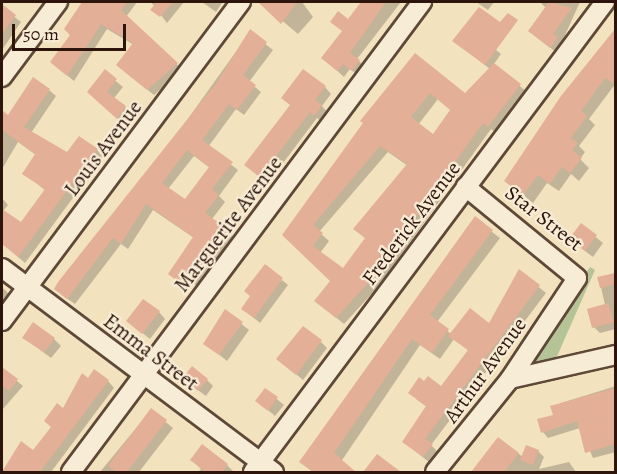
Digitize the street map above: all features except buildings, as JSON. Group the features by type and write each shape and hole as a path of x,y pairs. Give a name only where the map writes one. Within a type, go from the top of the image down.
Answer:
{"street":[{"path":"2,77 58,2"},
{"name":"Louis Avenue","path":"2,321 241,2"},
{"name":"Marguerite Avenue","path":"71,472 422,2"},
{"name":"Frederick Avenue","path":"263,469 466,187 605,2"},
{"name":"Star Street","path":"466,187 577,272 568,292"},
{"name":"Emma Street","path":"2,268 144,375 263,469"},
{"name":"Arthur Avenue","path":"435,472 510,379 568,292"},
{"path":"510,379 615,355"}],"green space":[{"path":"590,267 595,270 551,370 518,373"}]}
